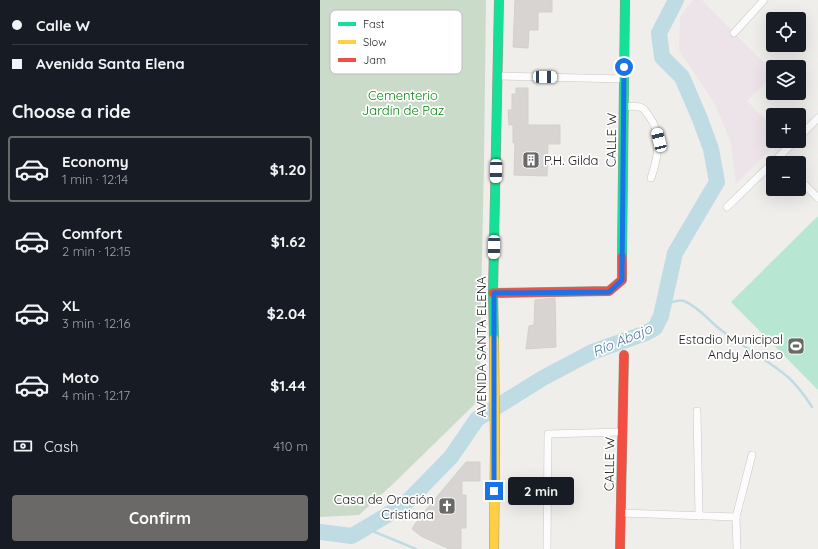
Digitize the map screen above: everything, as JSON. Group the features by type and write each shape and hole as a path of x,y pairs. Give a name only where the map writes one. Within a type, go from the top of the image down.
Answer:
{"street":[{"name":"AVENIDA SANTA ELENA","path":"494,549 494,293 499,0"},
{"name":"CALLE W","path":"494,293 609,292 622,280 625,0"},
{"path":"734,33 764,0"},
{"path":"498,76 624,79"},
{"path":"624,107 641,107 654,123 659,140 656,164 651,178"},
{"path":"806,130 818,118"},
{"path":"783,156 789,148"},
{"path":"727,207 766,172"},
{"path":"806,186 818,198"},
{"name":"CALLE W","path":"620,549 624,355"},
{"path":"697,411 699,516"},
{"path":"547,549 548,434 622,432"},
{"path":"737,549 736,517 752,455"},
{"path":"621,513 736,517"}],"shaded area":[{"path":"693,0 702,0 766,65 766,83 747,101 766,120 766,148 772,148 736,184 731,143 715,104 679,50 680,17"}],"green space":[{"name":"Cementerio Jardín de Paz","path":"320,0 486,0 479,400 359,515 320,517"},
{"name":"Estadio Municipal Andy Alonso","path":"818,216 818,390 731,302"}],"building":[{"path":"515,0 552,0 552,12 538,12 538,30 529,30 528,48 513,47"},
{"path":"516,88 528,88 528,125 560,125 560,144 548,144 547,176 514,175 515,143 513,143 513,125 509,125 508,110 512,110 512,94 516,94"},
{"path":"555,298 556,347 526,349 529,326 534,325 535,300"},
{"name":"Casa de Oración Cristiana","path":"466,462 480,462 480,481 462,481 462,495 466,495 466,528 461,528 461,549 449,549 421,536 412,529 419,518"}],"waterway":[{"name":"Río Abajo","path":"320,532 352,536 404,505 451,457 477,419 543,378 592,352 646,333 655,328 661,316 675,253 717,182 711,149 682,77 662,57 659,33 676,0"},
{"path":"664,305 679,300 684,301 699,310 721,330 773,365 789,378 801,391 812,407"},
{"path":"365,528 416,549"}],"traffic: fast":[{"path":"494,339 493,293 499,0"},
{"path":"622,257 625,0"}],"traffic: slow":[{"path":"494,339 494,549"}],"traffic: jam":[{"path":"493,293 609,291 622,280 622,257"},
{"path":"620,549 624,355"}],"place":[{"name":"P.H. Gilda","path":"531,160"},
{"name":"Estadio Municipal Andy Alonso","path":"796,346"},
{"name":"Casa de Oración Cristiana","path":"447,506"}],"route":[{"path":"494,491 494,293 609,292 622,280 624,67"}]}
